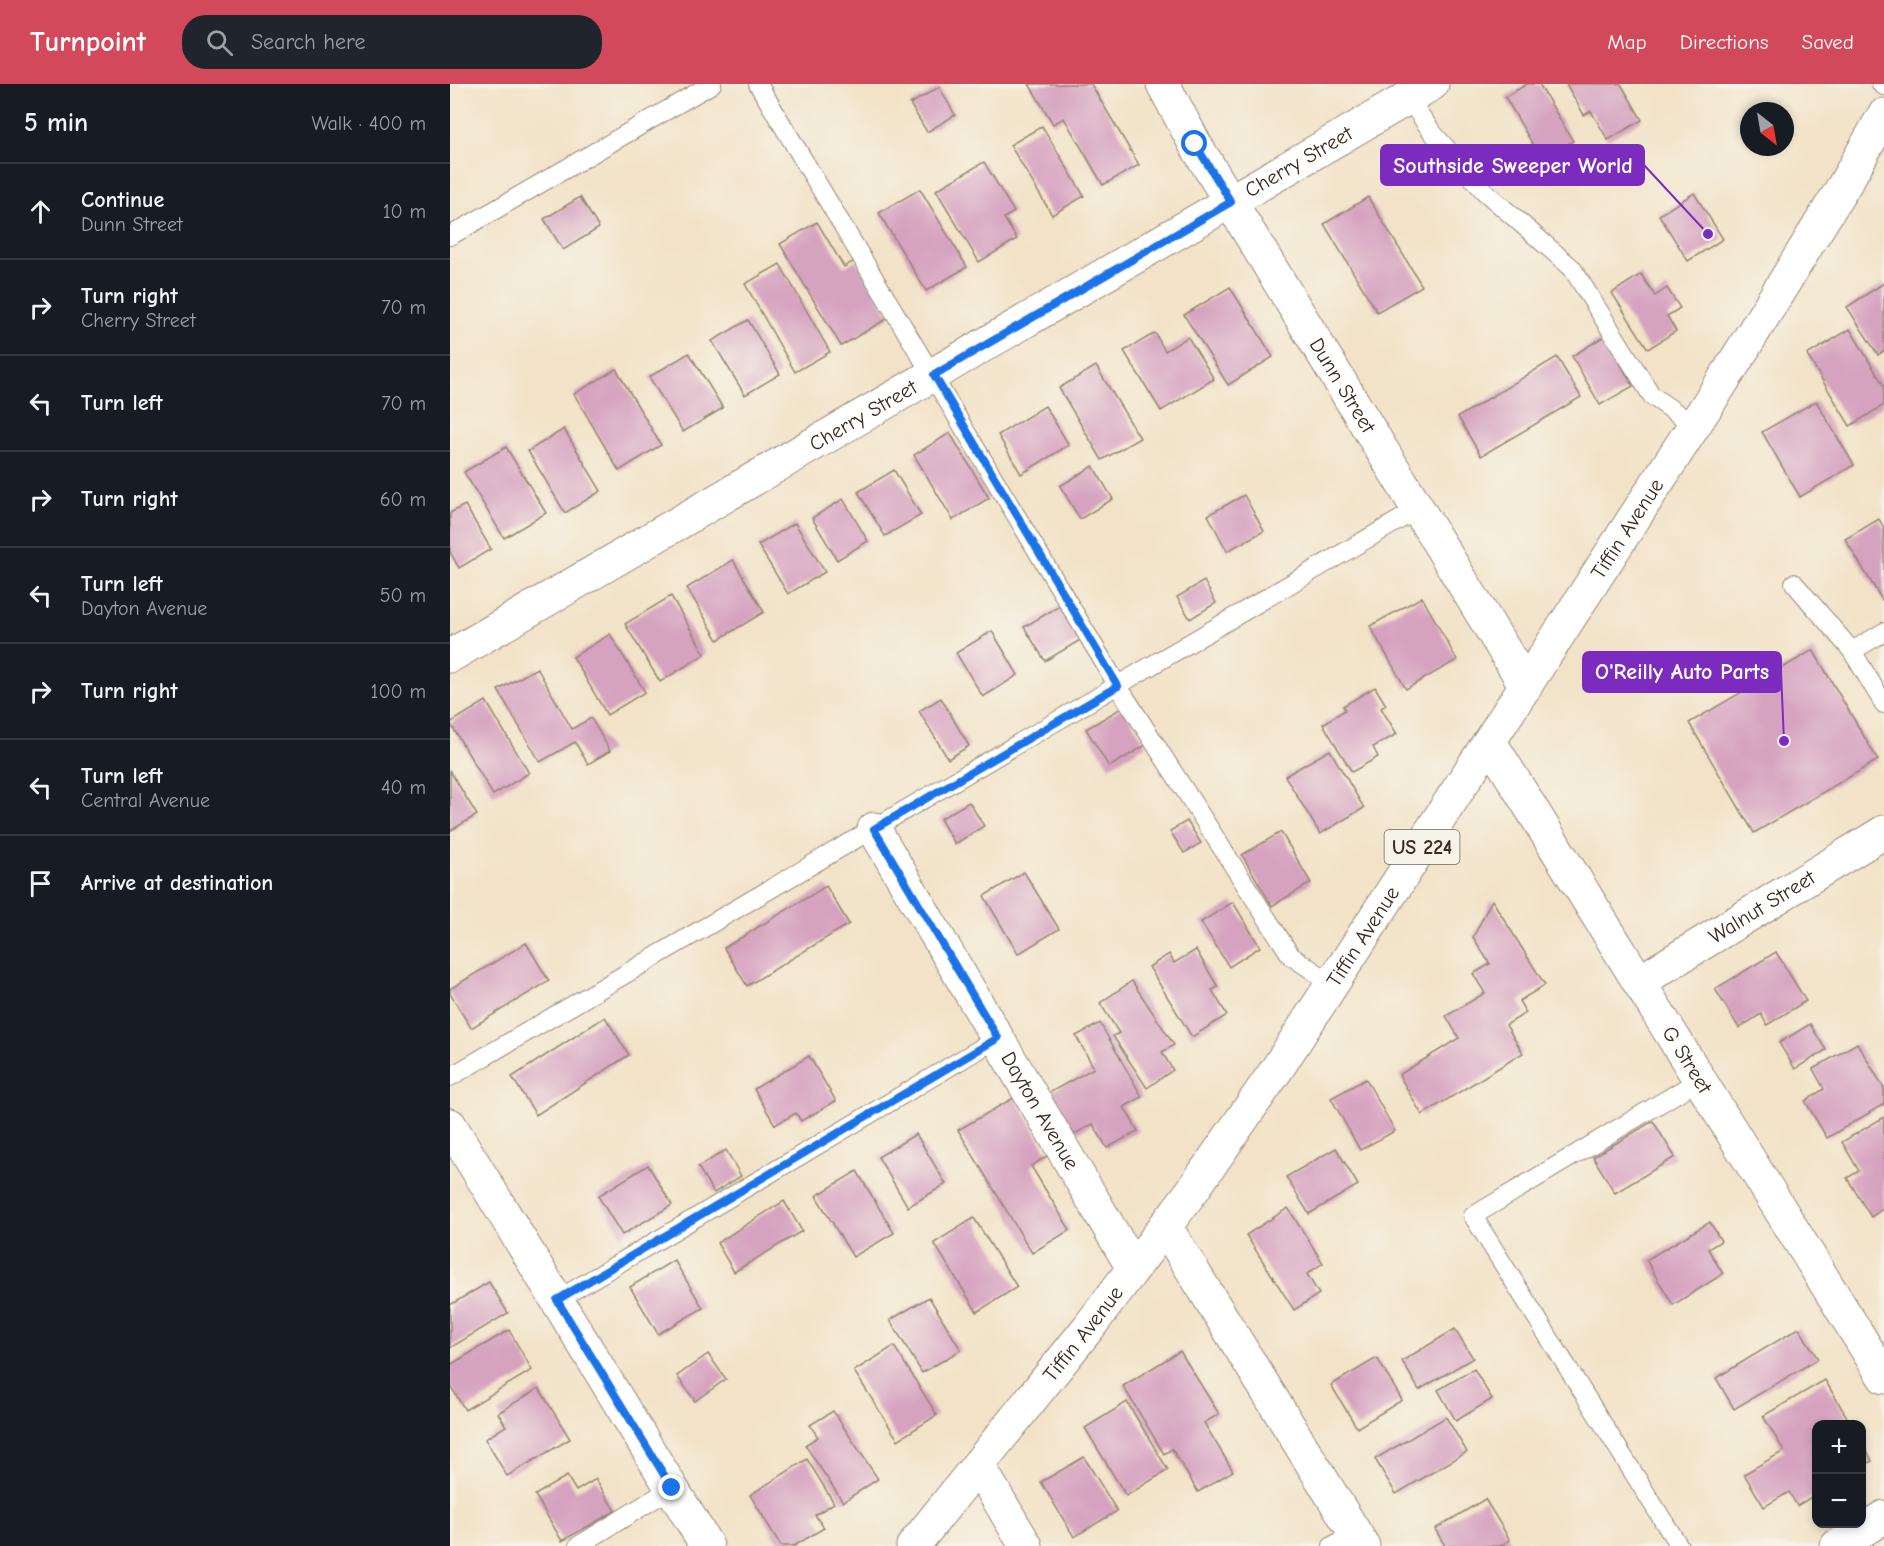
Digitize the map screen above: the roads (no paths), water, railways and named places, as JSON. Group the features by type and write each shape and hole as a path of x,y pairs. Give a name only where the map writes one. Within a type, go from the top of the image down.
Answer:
{"main road":[{"name":"Dunn Street","path":"1163,84 1195,144 1526,686"},
{"name":"Cherry Street","path":"450,656 1420,91"},
{"name":"Tiffin Avenue","path":"913,1546 1089,1327 1192,1191 1277,1070 1694,425 1840,191 1884,115"},
{"name":"G Street","path":"1490,742 1884,1377"},
{"name":"Dayton Avenue","path":"874,829 1133,1268"},
{"name":"Walnut Street","path":"1639,982 1884,832"},
{"path":"450,1125 707,1546"},
{"path":"1165,1226 1350,1542"},
{"path":"978,1465 1026,1546"},
{"path":"1837,1546 1884,1517"}],"lane":[{"path":"450,236 712,84"},
{"path":"758,84 1118,686 1291,956 1333,984"},
{"path":"1420,91 1432,132 1484,191 1572,268 1652,396 1694,425"},
{"path":"450,1077 1418,509"},
{"path":"1794,583 1852,651 1884,704"},
{"path":"1852,651 1884,632"},
{"path":"557,1300 998,1038"},
{"path":"1679,1546 1473,1216 1699,1080"},
{"path":"578,1546 672,1488"}],"place":[{"name":"Southside Sweeper World","path":"1708,234"},
{"name":"O'Reilly Auto Parts","path":"1784,741"}]}
